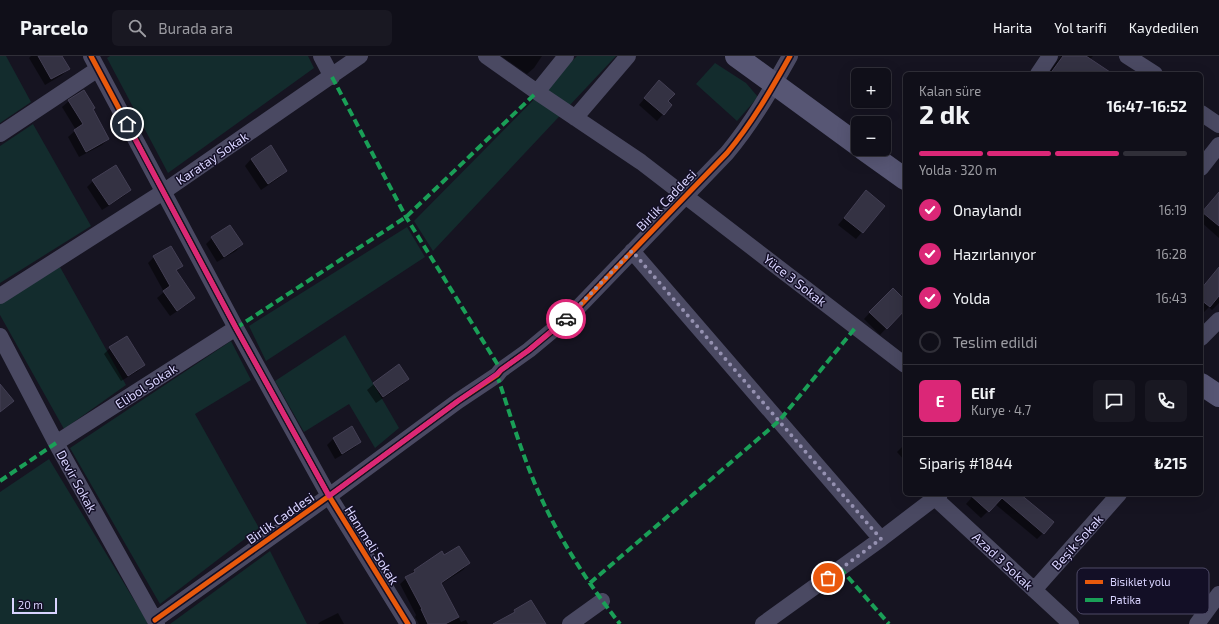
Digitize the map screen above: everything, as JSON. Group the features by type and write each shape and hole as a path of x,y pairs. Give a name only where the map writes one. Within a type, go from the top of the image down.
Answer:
{"street":[{"path":"322,56 332,77"},
{"name":"Karatay Sokak","path":"0,296 163,192 332,77 360,56"},
{"name":"Yüce 3 Sokak","path":"486,56 641,162 686,195 903,363"},
{"path":"537,92 566,56"},
{"path":"575,118 628,56"},
{"path":"736,56 851,140"},
{"name":"Birlik Caddesi","path":"156,622 497,374 571,315 742,136 790,56"},
{"path":"1039,72 1050,56"},
{"path":"1127,56 1152,72"},
{"path":"0,134 94,63"},
{"name":"Hanımeli Sokak","path":"94,63 236,328 329,496 408,624"},
{"path":"1203,114 1219,125"},
{"path":"1203,166 1217,151"},
{"path":"873,156 903,178"},
{"path":"632,251 881,539"},
{"path":"1203,336 1219,320"},
{"name":"Elibol Sokak","path":"56,443 236,328"},
{"name":"Devir Sokak","path":"0,336 56,443 156,622"},
{"path":"764,624 881,539 937,496"},
{"name":"Azad 3 Sokak","path":"937,496 1071,624"},
{"name":"Beşik Sokak","path":"1034,590 1117,496"},
{"path":"1209,608 1219,594"},
{"path":"570,624 602,601"},
{"path":"1197,624 1204,614"}],"green space":[{"path":"0,56 6,56 31,102 0,123"},
{"path":"110,56 308,56 314,68 168,173 107,58"},
{"path":"577,56 616,56 433,251 414,221"},
{"path":"715,63 746,83 758,97 737,121 696,84"},
{"path":"33,124 91,226 0,283 0,146"},
{"path":"407,227 425,257 266,361 249,326"},
{"path":"60,267 126,385 64,429 0,315 0,303"},
{"path":"345,335 399,428 375,448 349,404 304,432 275,381"},
{"path":"231,341 251,380 195,414 259,528 160,604 70,448"},
{"path":"49,459 148,623 0,624 0,492"},
{"path":"270,551 307,624 170,624"}],"building":[{"path":"38,56 62,56 70,69 51,79"},
{"path":"1063,56 1086,56 1110,72 1051,72"},
{"path":"659,80 675,94 668,101 672,105 664,115 644,98"},
{"path":"84,90 95,108 93,109 109,139 86,152 74,130 83,124 68,100"},
{"path":"271,145 287,171 268,184 251,159"},
{"path":"116,165 131,190 109,205 92,180"},
{"path":"866,190 885,206 863,233 844,218"},
{"path":"1219,192 1219,226 1203,213 1203,211"},
{"path":"230,225 243,244 224,257 211,237"},
{"path":"171,246 183,266 176,270 195,298 177,311 163,291 170,286 153,256"},
{"path":"1219,267 1219,296 1210,307 1203,302 1203,287"},
{"path":"893,288 903,298 903,312 887,329 869,312"},
{"path":"127,336 145,365 128,376 109,347"},
{"path":"399,364 409,379 383,397 373,383"},
{"path":"0,384 14,401 0,412"},
{"path":"352,426 361,442 342,454 333,438"},
{"path":"971,496 1022,496 1054,522 1044,534 1002,498 989,512"},
{"path":"459,546 470,563 441,583 459,617 445,624 428,624 422,609 405,577 415,572 414,570 442,551 444,555"},
{"path":"531,600 546,624 493,624 515,612 514,610"}],"marked path":[{"path":"332,77 406,217 501,370"},
{"path":"236,328 406,217 537,92"},
{"path":"590,583 779,421 856,327"},
{"path":"497,375 524,457 543,503 573,557 595,591 620,624"},
{"path":"0,481 56,443"},
{"path":"840,568 889,624"}],"cycle path":[{"path":"91,56 236,328 329,496 408,624"},
{"path":"155,620 329,496 458,401 497,375 501,370 529,350 571,315 727,153 753,118 790,56"}],"way so far":[{"path":"566,319 632,251 881,539 828,578"}],"route":[{"path":"127,124 236,328 329,496 497,374 566,319"}]}
